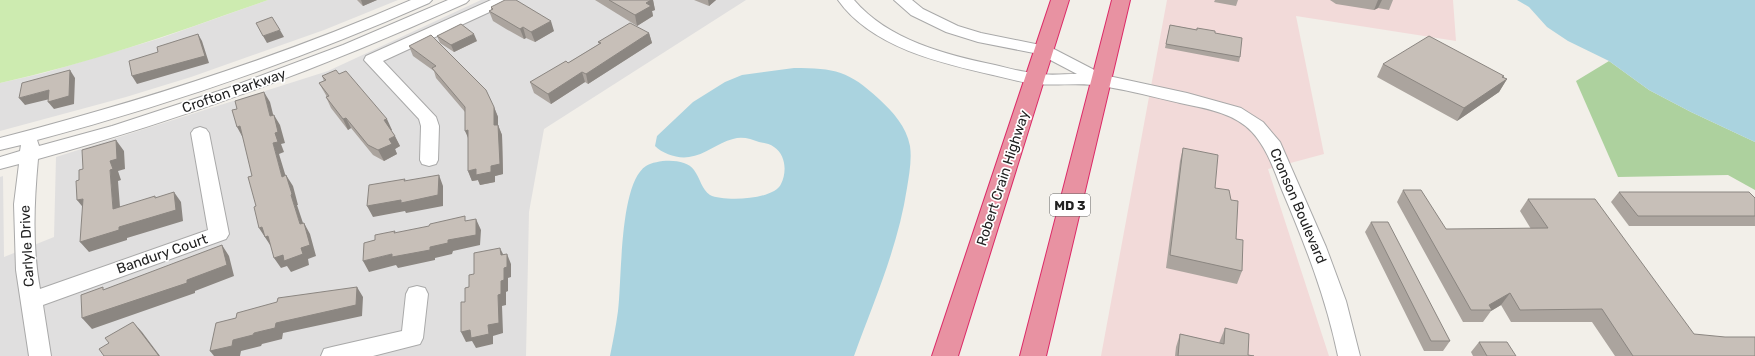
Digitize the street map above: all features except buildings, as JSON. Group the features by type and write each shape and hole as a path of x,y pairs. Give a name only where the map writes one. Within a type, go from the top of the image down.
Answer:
{"highway":[{"name":"Robert Crain Highway","path":"945,356 1060,0"},
{"name":"MD 3","path":"1033,356 1121,0"}],"street":[{"name":"Crofton Parkway","path":"0,162 29,146 125,109 265,64 336,37 424,0"},
{"name":"Crofton Parkway","path":"0,144 29,146 134,124 273,78 347,50 461,0"},
{"path":"429,160 430,126 427,117 372,60 504,0"},
{"path":"846,0 856,12 875,27 902,42 929,54 966,64 1035,79 1101,80"},
{"path":"902,0 917,12 952,30 978,37 1044,50 1101,80"},
{"name":"Cronson Boulevard","path":"1101,80 1187,99 1235,112 1257,126 1271,142 1326,270 1339,311 1349,356"},
{"name":"Bandury Court","path":"30,301 219,234 200,133"},
{"name":"Carlyle Drive","path":"29,146 24,204 26,270 40,356"},
{"path":"332,356 412,338 417,294"}],"shaded area":[{"path":"268,0 398,0 324,30 191,77 126,97 0,131 0,83 44,73 161,38"},
{"path":"481,0 746,0 544,129 529,212 526,356 0,356 0,177 3,176 4,257 54,237 56,157 328,71"},
{"path":"1167,0 1453,0 1456,41 1296,16 1324,154 1268,169 1329,356 1101,356"}],"green space":[{"path":"0,0 268,0 169,35 102,56 0,83"},
{"path":"1609,61 1649,90 1691,112 1755,142 1755,190 1728,175 1618,177 1576,81"}],"water":[{"path":"1517,0 1755,0 1755,142 1691,112 1649,90 1609,61 1568,41 1547,27 1529,7"},
{"path":"794,68 831,70 859,82 894,114 905,132 910,146 911,157 909,173 898,231 885,274 854,356 610,356 618,311 621,256 626,211 631,191 637,176 646,166 664,161 685,163 694,170 707,193 717,197 726,198 748,198 769,193 777,189 783,179 785,169 783,159 778,150 771,145 746,138 736,138 695,156 676,157 666,154 655,146 657,136 693,102 725,82 742,75"}]}
